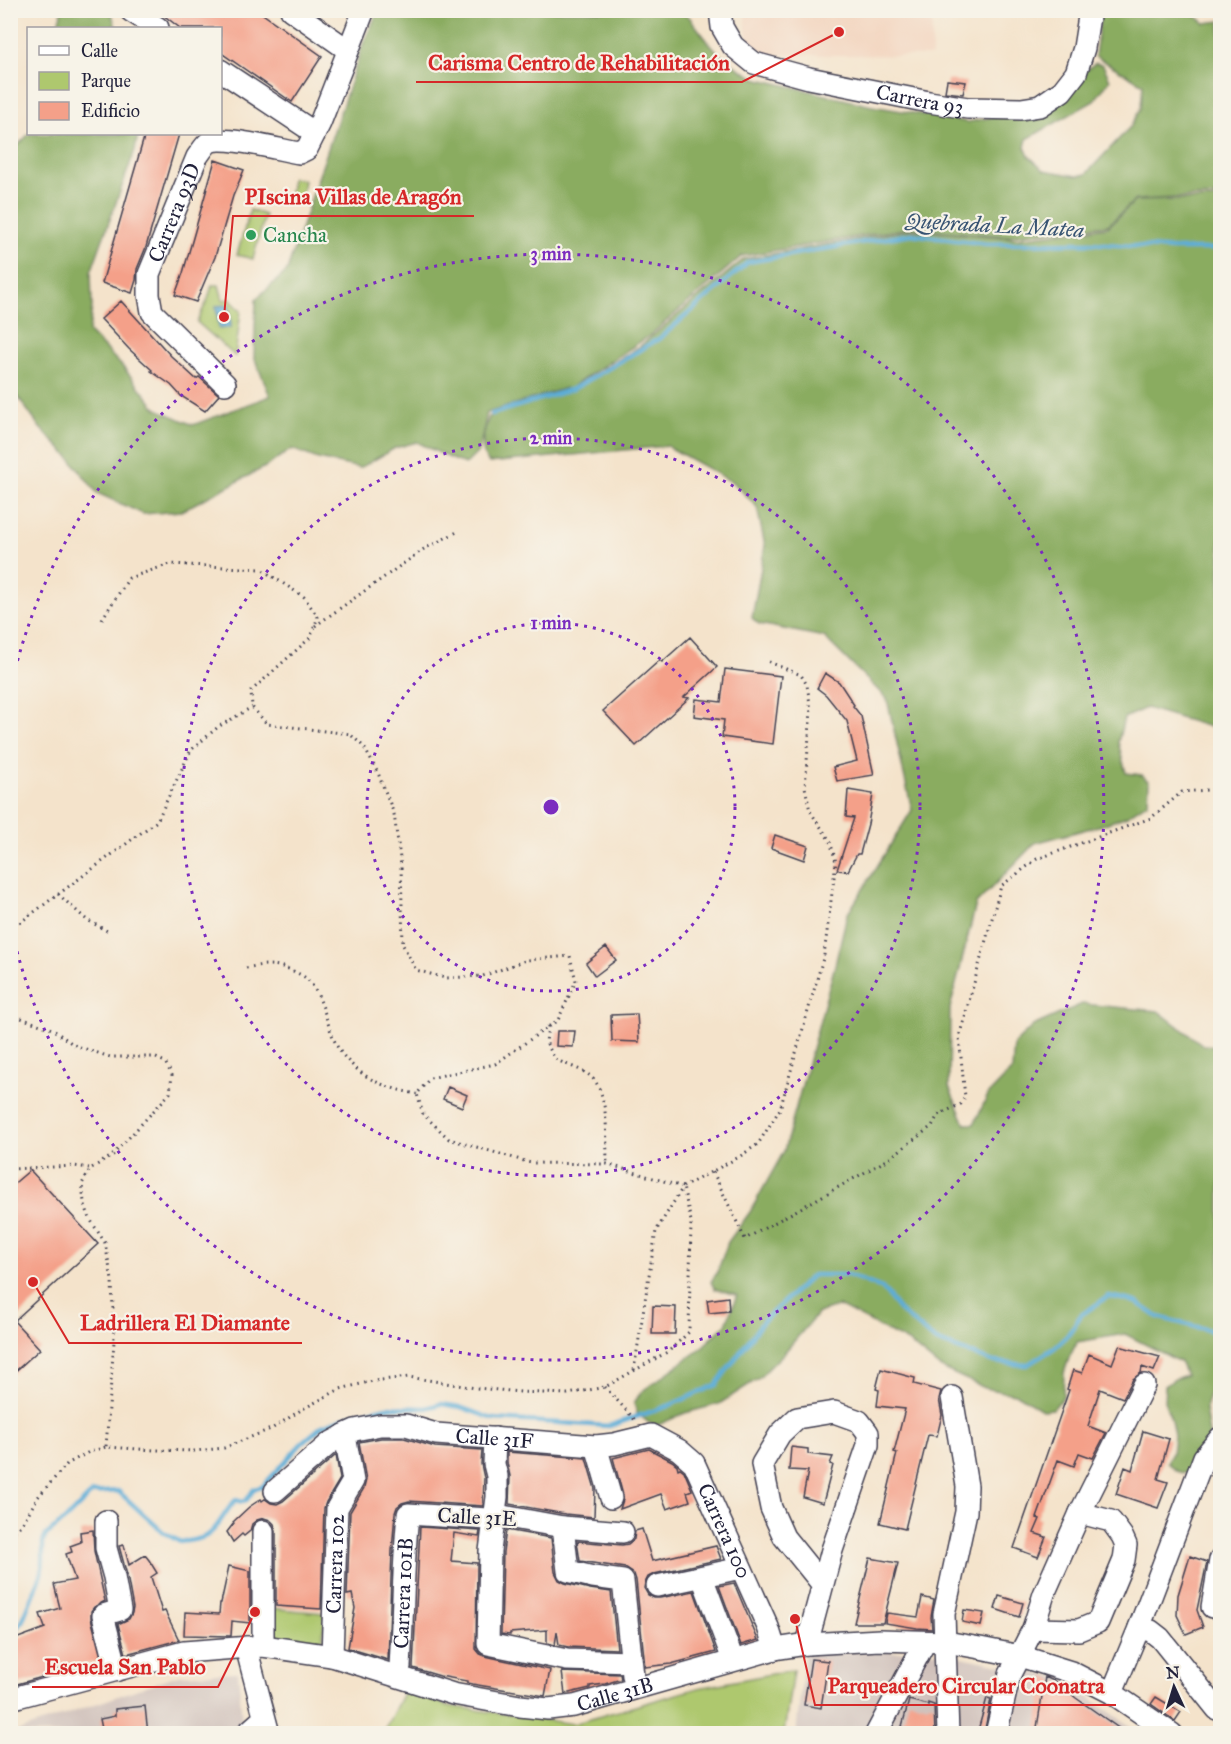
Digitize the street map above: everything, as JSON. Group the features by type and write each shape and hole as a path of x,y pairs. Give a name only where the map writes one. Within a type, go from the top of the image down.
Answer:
{"street":[{"path":"291,10 348,50"},
{"path":"222,71 315,133 364,10"},
{"name":"Carrera 93","path":"720,10 722,27 733,46 754,63 809,78 929,102 968,108 1021,109 1040,106 1062,91 1076,73 1084,48 1090,10"},
{"path":"131,11 156,27"},
{"name":"Carrera 93D","path":"225,384 152,312 149,274 198,157 210,142 224,139 300,153 307,149 315,133"},
{"path":"996,1734 1010,1674 1033,1629 1044,1594 1080,1513 1144,1385"},
{"path":"876,1734 935,1642 944,1614 966,1512 967,1486 952,1397"},
{"path":"807,1644 832,1550 868,1445 868,1433 859,1420 834,1412 796,1418 780,1434 762,1464 771,1508 784,1538 822,1584"},
{"name":"Calle 31F","path":"275,1491 330,1443 345,1438 354,1431 380,1425 406,1425 436,1434 596,1446 614,1444 643,1427"},
{"name":"Carrera 100","path":"643,1427 686,1454 694,1463 768,1627 775,1649"},
{"path":"345,1438 353,1481"},
{"path":"495,1438 494,1464 497,1476 497,1497 490,1551 488,1644 545,1645 567,1660 631,1662"},
{"path":"1112,1693 1204,1457 1221,1438"},
{"path":"596,1446 611,1498"},
{"path":"353,1481 355,1474 371,1469"},
{"name":"Carrera 102","path":"332,1656 337,1508 353,1481"},
{"path":"1033,1629 1079,1629 1098,1622 1124,1560 1126,1545 1111,1521 1080,1513"},
{"name":"Calle 31E","path":"408,1521 408,1514 488,1519 497,1515 563,1527 624,1532"},
{"path":"106,1521 106,1548 120,1610 103,1615 117,1670"},
{"name":"Carrera 101B","path":"400,1667 404,1559 408,1521"},
{"path":"563,1527 568,1571 622,1581 635,1689"},
{"path":"246,1734 267,1726 254,1647 263,1531"},
{"path":"1212,1607 1221,1560"},
{"path":"657,1586 741,1568"},
{"path":"702,1577 733,1660"},
{"path":"1139,1628 1151,1631 1160,1638 1217,1708 1221,1709"},
{"name":"Calle 31B","path":"10,1699 184,1652 254,1647 332,1656 453,1694 548,1709 562,1708 635,1689 775,1649 807,1644 880,1640 935,1642 1020,1656 1071,1672 1112,1693 1169,1733"},
{"path":"935,1642 948,1734"}],"path":[{"path":"314,626 424,549 459,531"},
{"path":"102,620 129,578 170,564 261,569 304,597 318,617 310,638 251,691 252,707 267,724 350,734 364,747 378,773 394,814 401,866 403,945 416,970 445,978 483,976 527,960 570,956 576,981 558,1020 495,1064 430,1078 417,1094"},
{"path":"634,1370 656,1231 683,1187 740,1157 758,1144 780,1109 824,955 836,862 830,841 810,811 805,788 811,710 807,685 801,675 769,662"},
{"path":"10,930 157,821 191,750 218,727 252,707"},
{"path":"712,1171 745,1239 887,1160 932,1126 938,1115 960,1104 965,1097 959,1037 1001,886 1037,859 1151,818 1182,792 1221,789"},
{"path":"58,894 87,920 110,932"},
{"path":"246,968 265,964 285,967 306,978 317,995 341,1052 350,1063 367,1077 391,1089 417,1094"},
{"path":"10,1014 52,1029 74,1045 110,1057 154,1057 165,1062 172,1075 170,1093 112,1156 90,1169 82,1184 84,1202 90,1219 105,1243 112,1280 114,1341 106,1447"},
{"path":"549,1026 546,1042 555,1059 589,1074 599,1086 604,1103 607,1164"},
{"path":"417,1094 423,1114 449,1139 531,1163 607,1164 683,1187"},
{"path":"10,1169 74,1166 90,1169"},
{"path":"10,1535 22,1524 38,1497 67,1464 89,1452 106,1447 195,1451 224,1448 273,1428 340,1389 373,1381 409,1377 476,1388 568,1394 605,1387 669,1351 689,1332 691,1221 683,1187"},
{"path":"605,1387 643,1427"}],"shaded area":[{"path":"745,11 932,11 932,56 748,54"},
{"path":"805,1652 938,1652 1061,1678 1140,1733 796,1734"},
{"path":"238,1672 243,1733 16,1734 16,1732 178,1675"}],"green space":[{"path":"62,10 111,11 116,27 57,27"},
{"path":"378,11 681,11 690,18 725,60 755,78 872,106 968,122 1046,106 1096,63 1103,65 1110,80 1094,101 1027,139 1025,147 1029,156 1044,170 1077,176 1086,174 1131,126 1141,107 1143,84 1095,56 1100,19 1104,11 1189,11 1205,23 1220,21 1220,196 1135,200 1108,225 1007,236 909,228 742,256 649,336 573,386 639,347 744,259 908,230 1018,238 1108,227 1135,201 1220,199 1220,730 1146,708 1124,718 1118,742 1126,773 1142,775 1149,782 1148,802 1127,816 1035,843 976,904 950,1008 949,1087 965,1124 974,1124 988,1095 1012,1070 1014,1044 1033,1026 1082,1004 1158,1011 1203,1045 1220,1046 1220,1359 1205,1409 1210,1440 1194,1471 1179,1472 1167,1462 1172,1453 1174,1435 1164,1401 1165,1386 1186,1375 1180,1362 1125,1334 1077,1342 1064,1373 1063,1397 1053,1409 1042,1410 1019,1395 985,1388 939,1367 908,1342 839,1306 818,1313 758,1379 719,1404 685,1413 658,1425 649,1423 637,1413 634,1403 641,1392 699,1350 726,1324 737,1295 715,1289 711,1282 728,1242 750,1212 784,1151 847,915 912,810 887,699 824,637 759,624 752,618 765,546 757,507 734,483 667,446 489,463 483,447 489,417 506,408 566,388 487,413 479,451 466,464 417,442 395,448 360,468 318,459 292,449 265,467 181,511 143,514 97,493 69,457 40,428 11,387 10,153 28,135 138,135 135,150 91,272 92,307 89,332 123,367 157,409 193,425 270,396 254,357 256,299 287,271 363,44"},
{"path":"292,178 304,180 301,200 289,198"},
{"name":"Cancha","path":"250,210 265,215 253,259 237,255"},
{"path":"212,285 219,285 223,300 230,299 241,311 235,356 197,322"},
{"path":"268,1608 324,1613 323,1640 267,1636"},
{"path":"793,1670 784,1733 381,1734 404,1691 449,1706 573,1724 698,1688"}],"water":[{"path":"229,305 231,327 219,329 216,306"}],"building":[{"path":"157,10 257,10 322,56 292,102 222,53 222,27 179,27"},
{"path":"947,80 966,82 963,94 945,92"},
{"path":"145,135 179,135 146,247 137,269 132,293 102,283"},
{"path":"215,160 244,170 233,196 215,257 196,302 175,295"},
{"path":"121,301 171,356 196,379 199,377 219,395 205,411 181,396 171,385 151,371 101,319"},
{"path":"690,637 717,667 684,697 689,698 636,746 603,711 660,660 662,662"},
{"path":"725,669 781,676 773,744 722,737 724,720 694,716 696,699 721,702"},
{"path":"825,673 839,682 861,716 874,775 837,781 833,767 857,761 847,721 826,695 817,688"},
{"path":"848,790 873,794 860,854 857,854 848,871 837,870 854,818 846,817"},
{"path":"775,835 808,846 804,860 771,848"},
{"path":"606,947 616,960 595,976 586,963"},
{"path":"637,1014 639,1042 612,1041 611,1015"},
{"path":"557,1031 575,1031 573,1047 556,1046"},
{"path":"448,1087 467,1095 462,1107 443,1099"},
{"path":"30,1170 98,1244 14,1321 40,1349 10,1376 10,1187"},
{"path":"728,1297 729,1311 709,1313 707,1300"},
{"path":"653,1306 676,1307 675,1334 652,1334"},
{"path":"1119,1346 1160,1357 1154,1371 1142,1367 1141,1373 1133,1379 1123,1398 1100,1389 1088,1426 1106,1433 1093,1458 1079,1453 1074,1466 1058,1460 1037,1518 1040,1519 1034,1533 1046,1537 1038,1557 1014,1548 1069,1390 1067,1389 1073,1370 1082,1373 1089,1354 1112,1364"},
{"path":"881,1369 915,1378 914,1384 941,1391 939,1399 942,1415 937,1436 928,1435 905,1529 880,1523 905,1409 877,1406 879,1390 876,1389"},
{"path":"1143,1431 1169,1439 1158,1479 1168,1482 1158,1508 1116,1494 1125,1467 1132,1470"},
{"path":"381,1438 404,1438 435,1447 482,1450 481,1464 484,1478 483,1506 409,1501 397,1507 392,1551 388,1660 348,1648 355,1608 352,1594 347,1595 350,1512 366,1480 359,1442"},
{"path":"791,1447 808,1449 808,1454 833,1457 823,1503 803,1497 808,1471 789,1470"},
{"path":"649,1449 672,1461 678,1469 684,1471 692,1490 687,1492 690,1501 667,1509 661,1494 620,1509 623,1495 613,1458"},
{"path":"507,1452 586,1458 595,1489 594,1517 509,1504 510,1476"},
{"path":"336,1455 340,1479 324,1508 321,1609 276,1606 276,1531 274,1524 264,1518 257,1520 252,1524 250,1531 244,1536 242,1534 233,1542 227,1532 233,1522 249,1507 261,1499 277,1504 283,1501"},
{"path":"420,1527 480,1531 479,1537 454,1533 451,1561 477,1563 476,1649 485,1656 550,1670 545,1696 467,1683 467,1681 413,1668"},
{"path":"642,1529 652,1561 716,1546 721,1559 654,1574 648,1577 644,1588 648,1595 654,1598 694,1591 716,1652 671,1664 645,1667 634,1574 625,1568 580,1561 577,1541 628,1544 634,1539 635,1531"},
{"path":"93,1530 94,1551 105,1601 94,1607 91,1611 91,1618 102,1661 57,1670 57,1673 10,1686 10,1641 45,1628 40,1614 60,1608 54,1584 75,1580 66,1554 72,1552 70,1546 81,1542 80,1532"},
{"path":"506,1530 551,1538 555,1572 559,1580 611,1592 617,1649 559,1645 557,1631 555,1645 547,1643 547,1630 501,1634 503,1552"},
{"path":"124,1545 129,1565 145,1555 157,1573 151,1577 162,1612 165,1611 179,1640 126,1654 118,1624 129,1619 133,1608 119,1546"},
{"path":"1190,1556 1207,1562 1197,1610 1203,1627 1186,1634 1177,1615 1178,1595"},
{"path":"870,1558 898,1563 883,1623 854,1623"},
{"path":"229,1566 250,1571 250,1623 232,1621 231,1636 184,1635 185,1612 219,1614"},
{"path":"734,1583 758,1640 741,1645 719,1586"},
{"path":"999,1596 1023,1603 1019,1617 995,1609"},
{"path":"922,1597 934,1600 931,1617 932,1629 885,1623 887,1613 918,1617"},
{"path":"964,1610 984,1613 981,1626 962,1622"},
{"path":"811,1659 828,1661 821,1708 804,1705"},
{"path":"562,1672 620,1674 621,1679 565,1694"},
{"path":"1045,1677 1065,1686 1064,1688 1076,1698 1127,1734 1036,1734"},
{"path":"1156,1697 1181,1712 1175,1721 1151,1704"},
{"path":"987,1698 991,1699 984,1734 977,1734"},
{"path":"909,1700 934,1705 935,1734 900,1734"},
{"path":"145,1706 148,1734 103,1734 100,1719 115,1716 115,1709"}],"waterway":[{"name":"Quebrada La Matea","path":"492,414 573,389 660,338 748,262 911,234 987,244 1090,243 1174,249 1220,249"},
{"path":"10,1635 22,1622 41,1575 43,1542 46,1535 92,1493 118,1491 163,1532 183,1542 209,1534 236,1500 246,1501 254,1489 262,1487 302,1443 322,1426 346,1417 386,1407 426,1408 441,1404 460,1407 493,1419 609,1426 668,1406 716,1385 763,1321 813,1275 848,1275 882,1288 901,1312 936,1341 994,1362 1027,1365 1054,1348 1067,1336 1081,1315 1109,1296 1136,1302 1158,1317 1220,1333"}],"place":[{"name":"Carisma Centro de Rehabilitación","path":"839,32"},
{"name":"Cancha","path":"251,235"},
{"name":"PIscina Villas de Aragón","path":"224,317"},
{"name":"Ladrillera El Diamante","path":"33,1282"},
{"name":"Escuela San Pablo","path":"255,1612"},
{"name":"Parqueadero Circular Coonatra","path":"795,1619"}]}
